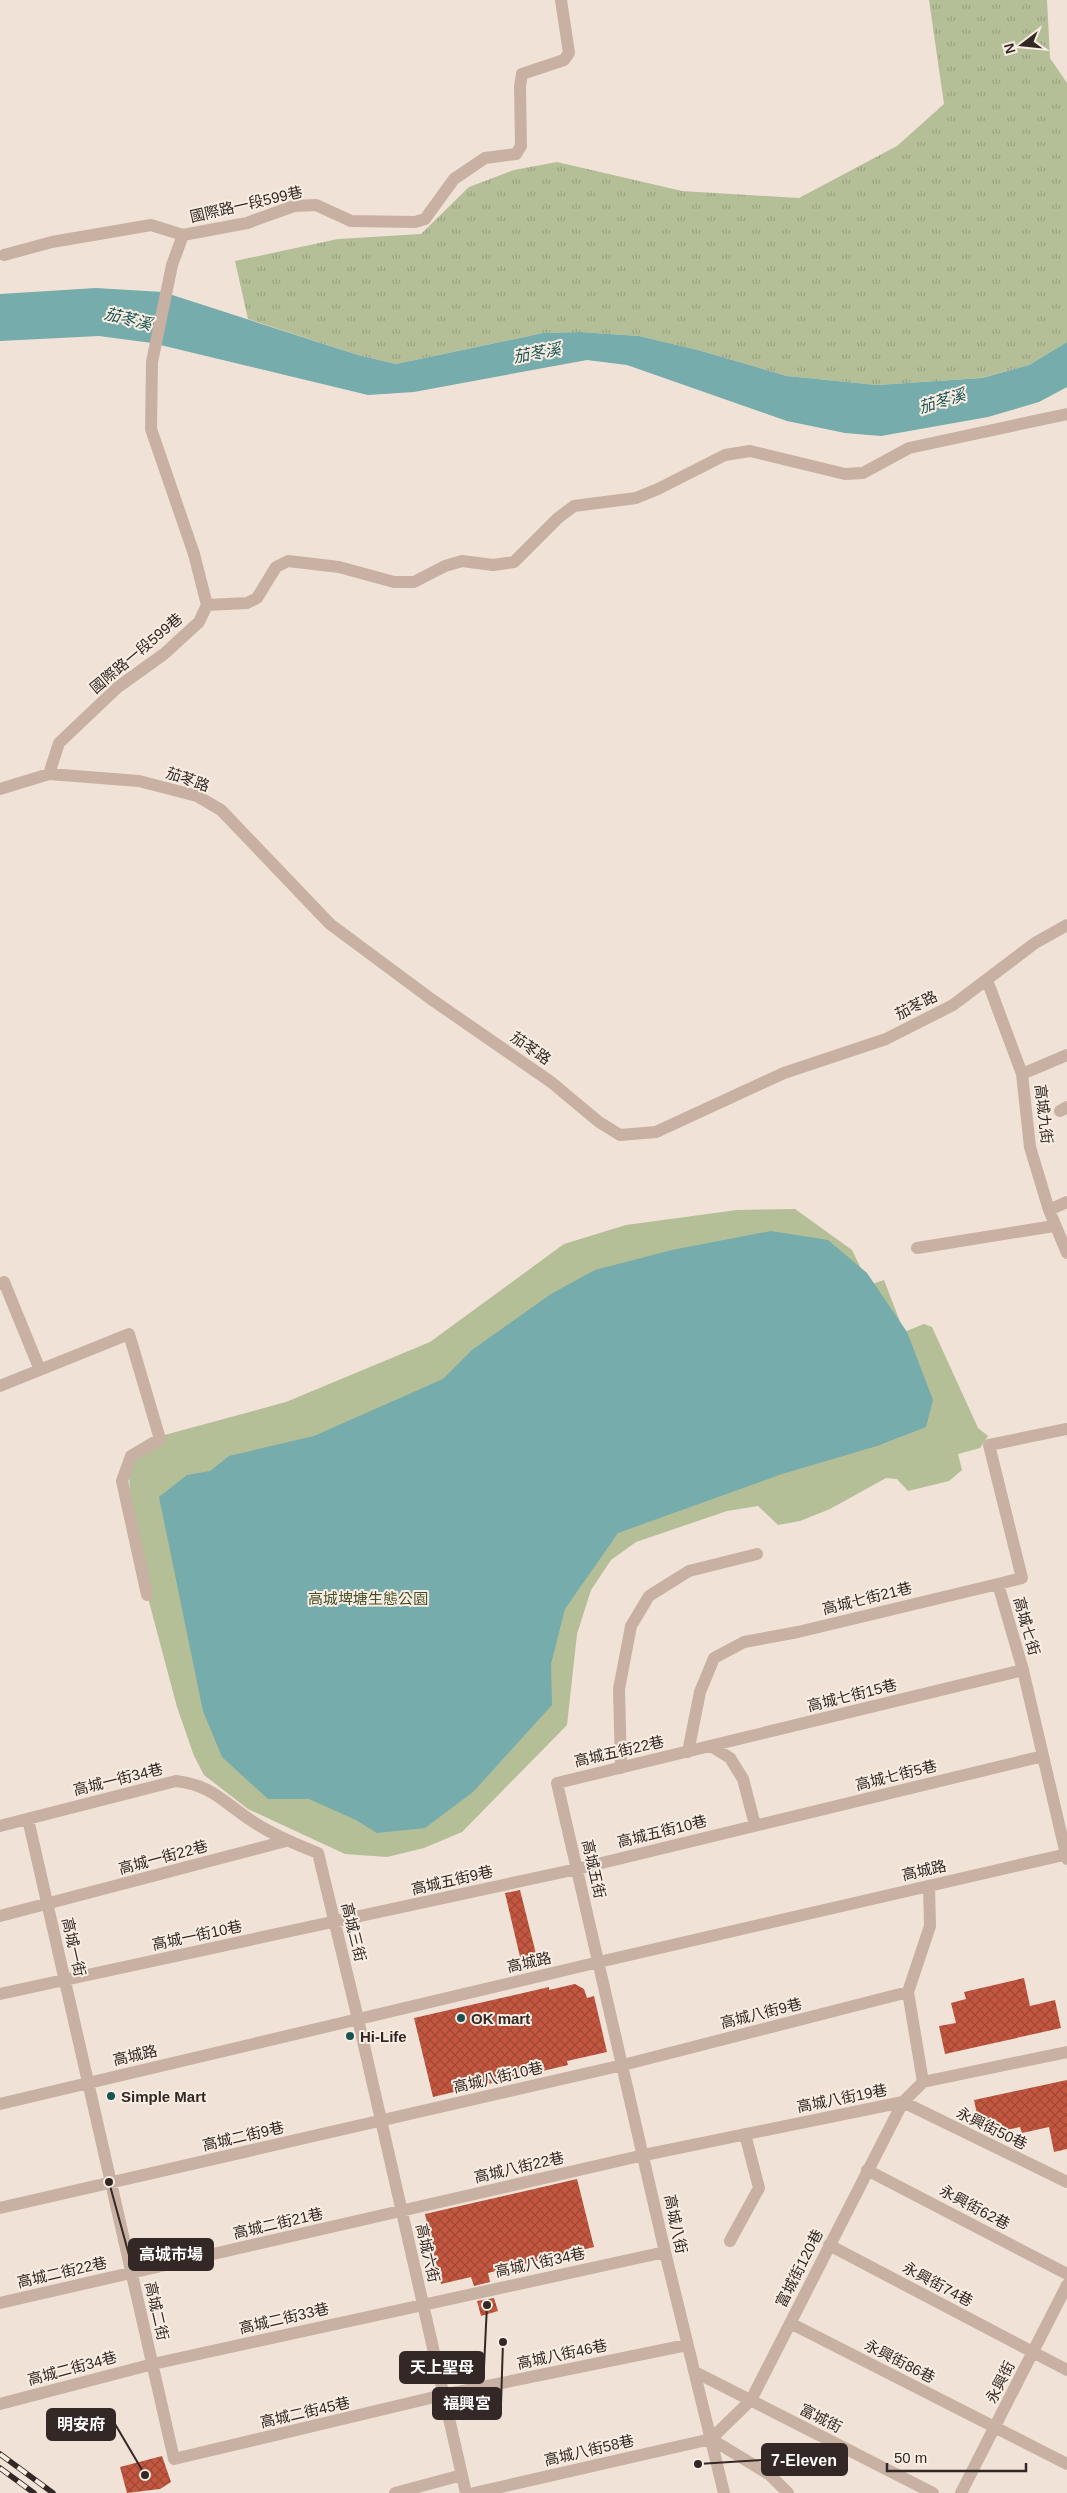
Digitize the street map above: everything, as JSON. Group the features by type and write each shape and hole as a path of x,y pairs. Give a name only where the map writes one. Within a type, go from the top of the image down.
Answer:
{"street":[{"name":"國際路一段599巷","path":"4,255 52,242 151,225 183,235 248,223 294,206 316,205 351,221 415,222 425,219 454,179 485,158 516,154 521,146 520,86 522,74 564,60 569,53 561,0"},
{"name":"國際路一段599巷","path":"49,774 59,743 118,687 164,654 199,622 207,605 194,554 151,429 152,362 172,265 183,235"},
{"path":"207,605 247,602 257,598 276,567 288,561 339,567 394,582 414,582 445,566 462,561 493,565 514,562 558,518 574,506 636,498 725,455 750,451 845,474 863,473 910,448 1067,414"},
{"name":"茄苳路","path":"0,789 49,774 139,781 197,796 221,810 330,924 430,999 551,1082 599,1122 620,1136 656,1132 784,1073 886,1039 953,1004 1035,943 1067,925"},
{"name":"高城九街","path":"987,980 1022,1074 1030,1146 1054,1226 1067,1253"},
{"path":"1022,1074 1067,1055"},
{"path":"1049,1210 1067,1202"},
{"path":"917,1248 1054,1226"},
{"path":"0,1284 4,1282 40,1370"},
{"path":"0,1386 129,1334 160,1439 131,1456 122,1481 147,1595"},
{"name":"高城七街","path":"1067,1429 989,1445 1022,1578 998,1584 1023,1670 1067,1856"},
{"path":"621,1768 619,1689 631,1626 649,1596 690,1571 756,1554"},
{"name":"高城七街21巷","path":"688,1752 700,1692 714,1658 744,1642 798,1632 998,1584"},
{"name":"高城七街15巷","path":"688,1752 1023,1670"},
{"path":"711,1746 730,1758 742,1779 755,1825"},
{"name":"高城五街22巷","path":"557,1783 688,1752"},
{"name":"高城七街5巷","path":"755,1825 1044,1756"},
{"name":"高城一街34巷","path":"0,1826 176,1781 194,1783 205,1787 252,1821 286,1841 318,1853"},
{"name":"高城五街","path":"557,1783 599,1962"},
{"name":"高城一街","path":"28,1819 89,2083"},
{"name":"高城五街10巷","path":"577,1869 755,1825"},
{"name":"高城一街22巷","path":"0,1916 48,1905 286,1841"},
{"name":"高城三街","path":"318,1853 358,2019"},
{"name":"高城路","path":"0,2104 599,1962 1067,1856"},
{"name":"高城五街9巷","path":"335,1923 577,1869"},
{"path":"929,1886 930,1926 908,1992 923,2082 1067,2052"},
{"name":"高城一街10巷","path":"0,1994 335,1923"},
{"name":"高城八街","path":"599,1962 665,2252 724,2493"},
{"name":"高城八街9巷","path":"623,2065 908,1992"},
{"name":"高城六街","path":"358,2019 466,2493"},
{"name":"高城八街10巷","path":"381,2121 623,2065"},
{"name":"高城八街19巷","path":"644,2155 903,2102 923,2082"},
{"name":"高城二街","path":"89,2083 174,2460"},
{"name":"富城街120巷","path":"711,2439 750,2400 903,2102"},
{"name":"永興街50巷","path":"903,2102 1067,2182"},
{"name":"高城二街9巷","path":"0,2208 381,2121"},
{"path":"730,2241 759,2188 745,2134"},
{"name":"高城八街22巷","path":"402,2211 644,2155"},
{"name":"永興街62巷","path":"867,2170 1067,2274"},
{"name":"高城二街21巷","path":"132,2273 402,2211"},
{"name":"永興街74巷","path":"829,2245 1067,2370"},
{"name":"高城八街34巷","path":"423,2303 665,2252"},
{"name":"高城二街22巷","path":"0,2303 132,2273"},
{"name":"永興街","path":"961,2493 1067,2285"},
{"name":"高城二街33巷","path":"153,2364 423,2303"},
{"name":"永興街86巷","path":"790,2323 1067,2464"},
{"name":"高城八街46巷","path":"443,2395 687,2345"},
{"name":"高城二街34巷","path":"0,2404 153,2364"},
{"name":"富城街","path":"695,2372 933,2493"},
{"name":"高城二街45巷","path":"174,2460 443,2395"},
{"path":"711,2439 770,2475 788,2493"},
{"name":"高城八街58巷","path":"474,2493 711,2439"},
{"path":"395,2493 462,2475"}],"green space":[{"path":"929,0 1047,0 1050,58 1067,83 1067,342 1029,365 981,378 877,385 787,376 698,350 639,336 581,332 543,333 396,364 358,355 248,319 235,261 338,239 421,234 469,187 514,170 557,162 682,191 799,198 897,146 944,104"},
{"name":"高城埤塘生態公園","path":"795,1209 852,1250 869,1285 884,1280 904,1332 924,1324 932,1327 978,1428 988,1436 980,1448 958,1454 962,1470 949,1481 908,1491 897,1479 886,1478 830,1509 800,1521 778,1525 758,1506 727,1511 636,1542 611,1560 591,1590 577,1634 567,1725 462,1832 424,1848 387,1857 345,1854 248,1809 204,1775 194,1756 177,1707 148,1598 130,1502 129,1468 146,1440 286,1402 430,1342 564,1244 626,1225 737,1210"}],"water":[{"name":"茄苳溪","path":"96,288 163,292 358,355 396,364 543,333 581,332 639,336 698,350 787,376 877,385 982,378 1029,365 1067,342 1067,387 1039,402 988,417 881,436 845,433 787,421 627,365 587,360 414,392 368,395 152,343 99,336 0,341 0,294"},
{"name":"高城埤塘生態公園","path":"771,1231 828,1240 867,1273 907,1332 933,1400 926,1427 877,1446 782,1474 618,1533 565,1609 551,1664 552,1705 473,1792 425,1828 377,1833 356,1820 309,1799 268,1799 222,1757 203,1711 159,1497 187,1475 210,1471 229,1456 314,1436 443,1379 472,1350 551,1294 595,1270 672,1250"}],"building":[{"path":"520,1890 537,1958 521,1961 505,1893"},
{"path":"1024,1978 1030,2006 1055,2000 1061,2028 945,2054 939,2026 956,2023 951,2003 966,1999 964,1992"},
{"path":"575,1984 584,1989 587,1998 594,1996 607,2052 567,2061 568,2065 433,2097 414,2018 549,1987 549,1990"},
{"path":"1067,2080 1067,2149 1054,2152 1049,2127 1022,2133 1020,2127 997,2132 995,2125 980,2128 974,2100"},
{"path":"577,2179 594,2247 488,2273 490,2282 474,2286 471,2277 441,2284 425,2214"},
{"path":"494,2298 498,2311 481,2316 477,2301"},
{"path":"162,2456 171,2482 160,2489 127,2493 120,2467"}],"railway":[{"path":"0,2454 53,2493"},
{"path":"0,2468 34,2493"}],"place":[{"name":"OK mart","path":"461,2018"},
{"name":"Hi-Life","path":"350,2036"},
{"name":"Simple Mart","path":"111,2096"},
{"name":"高城市場","path":"109,2182"},
{"name":"天上聖母","path":"487,2305"},
{"name":"福興宮","path":"503,2342"},
{"name":"7-Eleven","path":"698,2464"},
{"name":"明安府","path":"145,2475"}]}
